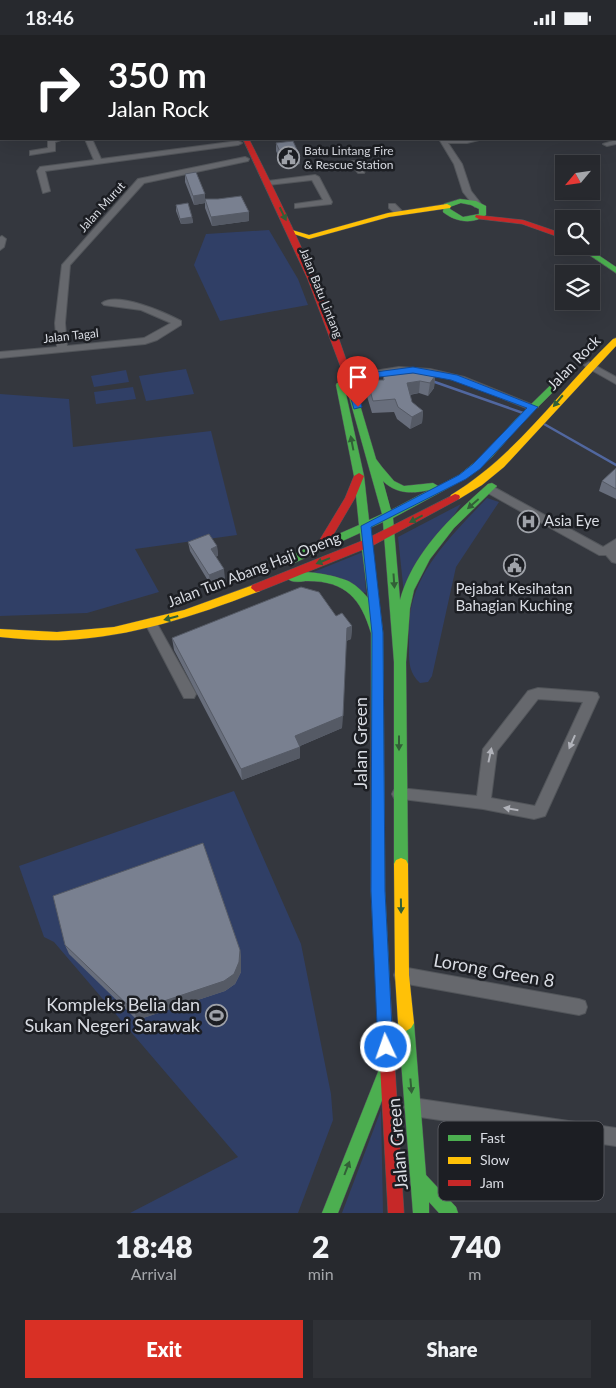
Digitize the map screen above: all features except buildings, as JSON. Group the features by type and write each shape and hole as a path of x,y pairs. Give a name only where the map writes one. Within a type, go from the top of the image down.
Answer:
{"main road":[{"name":"Jalan Batu Lintang","path":"238,140 318,316 342,394 359,476 368,543"},
{"name":"Jalan Batu Lintang","path":"238,140 268,183 301,251 329,317 349,378 388,516 390,533"},
{"path":"301,251 314,242 392,219 448,210 463,197 479,209 495,216 517,220 555,234"},
{"path":"292,232 310,237 396,209 448,210 466,219 479,209 534,219 555,227"},
{"path":"600,251 616,263"},
{"path":"593,255 616,271"},
{"name":"Jalan Rock","path":"388,516 462,477 489,455 519,421 616,328"},
{"name":"Jalan Rock","path":"390,533 462,493 501,466 589,365 616,341"},
{"path":"372,460 385,481 392,487 405,491 429,487 462,477"},
{"path":"400,662 404,607 414,579 429,551 469,506 490,489 498,477 501,466"},
{"path":"321,546 350,498 359,476"},
{"name":"Jalan Tun Abang Haji Openg","path":"281,564 388,516"},
{"name":"Jalan Tun Abang Haji Openg","path":"0,633 65,636 104,632 151,623 216,604 390,533"},
{"name":"Jalan Green","path":"390,533 400,662 399,794 402,975 421,1213"},
{"name":"Jalan Green","path":"368,543 378,633 378,891 396,1213"},
{"path":"274,580 302,577 327,578 355,590 370,608 378,633"},
{"path":"0,623 30,623"},
{"path":"330,1213 387,1067"},
{"path":"418,1178 438,1200"},
{"path":"439,1201 450,1213"}],"street":[{"path":"32,153 52,149 51,141 56,140"},
{"path":"89,140 98,161"},
{"path":"46,191 41,171 43,169 238,140"},
{"path":"442,140 473,140"},
{"path":"442,140 458,164 463,197"},
{"path":"607,144 616,142"},
{"name":"Jalan Murut","path":"62,349 60,323 66,265 141,181 245,159"},
{"path":"354,163 361,171"},
{"path":"268,183 315,177 328,202 298,206"},
{"name":"Jalan Tagal","path":"0,355 145,341 159,337 178,323 163,315 131,304 107,303"},
{"path":"589,365 616,381"},
{"path":"349,378 413,370 454,377 532,409"},
{"path":"490,489 603,552 612,546 616,559"},
{"path":"151,623 189,694"},
{"path":"399,794 482,803 534,813 540,812 592,697 538,693 533,695 490,749 482,803"},
{"name":"Lorong Green 8","path":"402,975 579,1007"},
{"path":"413,1107 508,1121"}],"shaded area":[{"path":"269,230 298,279 308,305 220,321 194,265 206,234"},
{"path":"186,369 194,394 146,401 139,376"},
{"path":"126,370 129,382 94,387 91,376"},
{"path":"133,387 136,399 96,404 94,392"},
{"path":"0,394 69,399 73,447 211,431 237,535 135,549 159,592 87,613 0,616"},
{"path":"487,498 499,502 456,567 432,676 428,682 420,683 413,675 409,661 410,614 414,597 429,565 463,523"},
{"path":"461,504 404,594 398,537"},
{"path":"363,552 366,593 311,573"},
{"name":"Kompleks Belia dan Sukan Negeri Sarawak","path":"234,791 301,944 331,1094 333,1120 298,1213 130,1213 238,1157 54,942 44,937 19,866"},
{"path":"381,1110 383,1213 342,1213"}],"waterway":[{"path":"432,381 523,413"},
{"path":"544,424 616,465"}],"traffic: fast":[{"path":"460,201 473,203 483,208 482,215 473,219 463,219 454,216 446,210 447,206 460,201"},
{"path":"593,255 616,271"},
{"path":"345,368 388,516 400,662 401,864"},
{"path":"288,561 388,516 462,477 489,455 519,421 571,370"},
{"path":"340,385 359,476 377,633 378,891 383,989"},
{"path":"372,460 384,477 397,487 412,490 433,486"},
{"path":"400,662 404,608 416,573 426,556 450,525 492,486"},
{"path":"292,578 324,578 348,586 366,604 377,633"},
{"path":"406,1023 421,1213"},
{"path":"330,1213 387,1067"},
{"path":"418,1178 438,1200"},
{"path":"439,1201 450,1213"}],"traffic: slow":[{"path":"292,232 309,237 388,215 447,206"},
{"path":"455,497 479,482 500,465 540,424 596,360 616,341"},
{"path":"0,633 57,636 114,631 186,613 256,588"},
{"path":"401,864 402,975 406,1023"}],"traffic: jam":[{"path":"246,140 287,223 312,280 345,368"},
{"path":"479,217 523,222 555,234"},
{"path":"321,546 350,498 359,476"},
{"path":"256,588 368,543 455,497"},
{"path":"383,989 396,1213"}],"place":[{"name":"Batu Lintang Fire & Rescue Station","path":"288,158"},
{"name":"Asia Eye","path":"528,521"},
{"name":"Pejabat Kesihatan Bahagian Kuching","path":"514,566"},
{"name":"Kompleks Belia dan Sukan Negeri Sarawak","path":"216,1015"}],"route":[{"path":"358,407 349,378 413,370 454,377 533,407 477,467 462,477 366,526 378,633 378,891 386,1047"}]}
